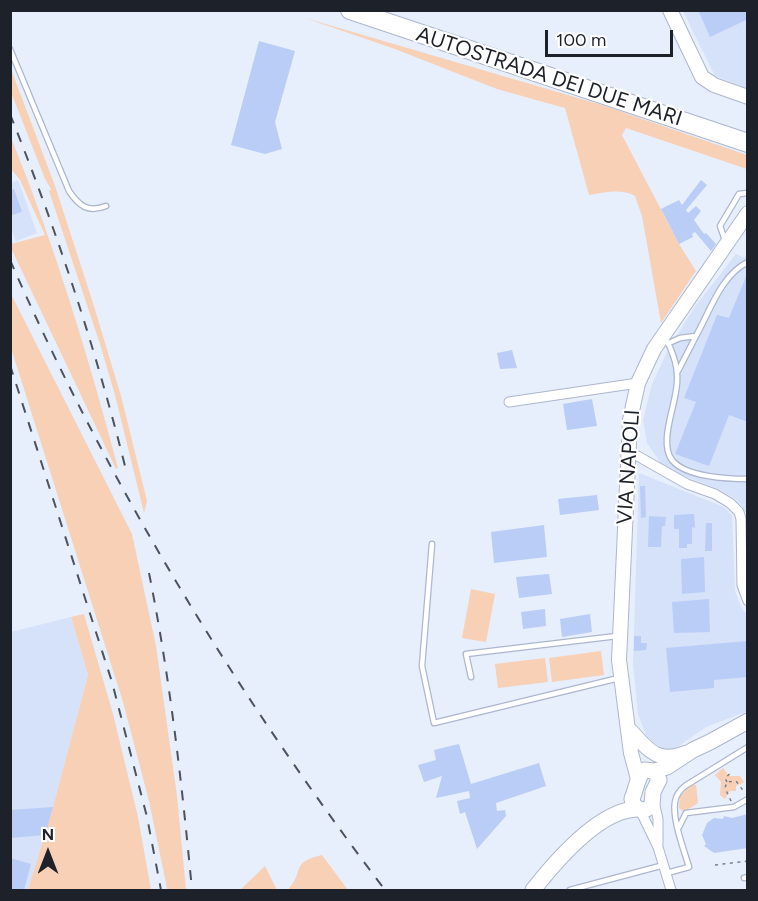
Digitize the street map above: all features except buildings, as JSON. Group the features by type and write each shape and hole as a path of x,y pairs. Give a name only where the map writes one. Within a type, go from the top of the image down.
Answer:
{"highway":[{"name":"AUTOSTRADA DEI DUE MARI","path":"350,10 747,143"},
{"name":"AUTOSTRADA DEI DUE MARI","path":"386,10 747,131"}],"main road":[{"path":"670,10 702,77 714,85 747,97"},
{"name":"VIA NAPOLI","path":"637,786 619,660 630,420 638,383 645,365 665,340 747,213"},
{"path":"629,724 648,750 659,756 677,756 710,742 747,721"},
{"name":"VIA NAPOLI","path":"629,724 639,754 654,782"},
{"path":"654,782 695,757 710,742"},
{"path":"607,819 630,809 649,808 654,782 668,767 693,750"},
{"path":"638,809 633,803 644,770 654,782"},
{"path":"533,891 564,853 607,819 637,786"}],"street":[{"path":"509,402 638,383"},
{"path":"627,450 687,484 715,494 739,512 742,585 747,601"},
{"name":"VIA NAPOLI","path":"654,782 658,847"},
{"name":"VIA NAPOLI","path":"638,809 658,847 671,891"}],"lane":[{"path":"10,49 69,191 77,203 88,208 106,206"},
{"path":"727,243 720,226 739,194 747,193"},
{"path":"747,262 737,267 728,278 678,371 667,435 668,453 671,460 679,466 697,473 722,478 747,479"},
{"path":"678,371 665,340 696,336"},
{"path":"432,544 422,666 434,723 621,677"},
{"path":"471,677 466,654 620,635"},
{"path":"570,891 665,869 689,867 674,808 675,800 680,791 747,747"},
{"path":"679,827 686,813 734,807 747,797"}],"path":[{"path":"726,794 725,778 732,772"},
{"path":"727,782 736,781 747,797"},
{"path":"715,865 747,861"}],"shaded area":[{"path":"683,11 747,11 747,88 715,76"},
{"path":"305,18 602,105 747,155 747,169 626,128 622,135 679,244 696,271 661,323 642,216 635,196 618,192 589,195 565,108 497,89 395,49"},
{"path":"11,69 55,186 121,396 147,501 144,513 100,344 49,191 51,189 11,92"},
{"path":"10,135 69,300 107,426 118,468 116,469 11,248 11,244 45,235 20,180 11,169"},
{"path":"18,180 37,233 16,241 11,229 11,183"},
{"path":"736,254 742,257 747,256 747,512 734,498 719,489 665,469 647,443 643,420 652,384 668,350 694,308"},
{"path":"10,292 132,534 156,646 177,796 186,890 168,890 167,888 149,801 123,702 11,348"},
{"path":"639,473 724,507 732,515 735,591 747,615 748,711 706,727 673,750 664,749 655,744 646,735 638,714 633,664"},
{"path":"471,589 495,594 486,642 462,638"},
{"path":"84,614 113,714 138,817 151,890 28,890 88,675 71,617"},
{"path":"71,617 88,675 28,890 11,890 11,632"},
{"path":"601,651 604,675 552,682 549,658"},
{"path":"545,658 548,682 498,688 495,664"},
{"path":"723,768 729,776 740,776 744,782 736,786 736,791 730,791 725,799 720,795 721,782 715,775"},
{"path":"692,785 696,785 698,803 684,812 679,808 680,796"},
{"path":"322,855 348,890 289,890 301,864"},
{"path":"265,866 277,890 240,890"}],"railway":[{"path":"10,114 74,288 125,466"},
{"path":"10,260 48,344 90,426 179,587 227,665 278,741 385,890"},
{"path":"10,365 112,682 147,817 161,890"},
{"path":"149,573 175,731 192,890"}]}
